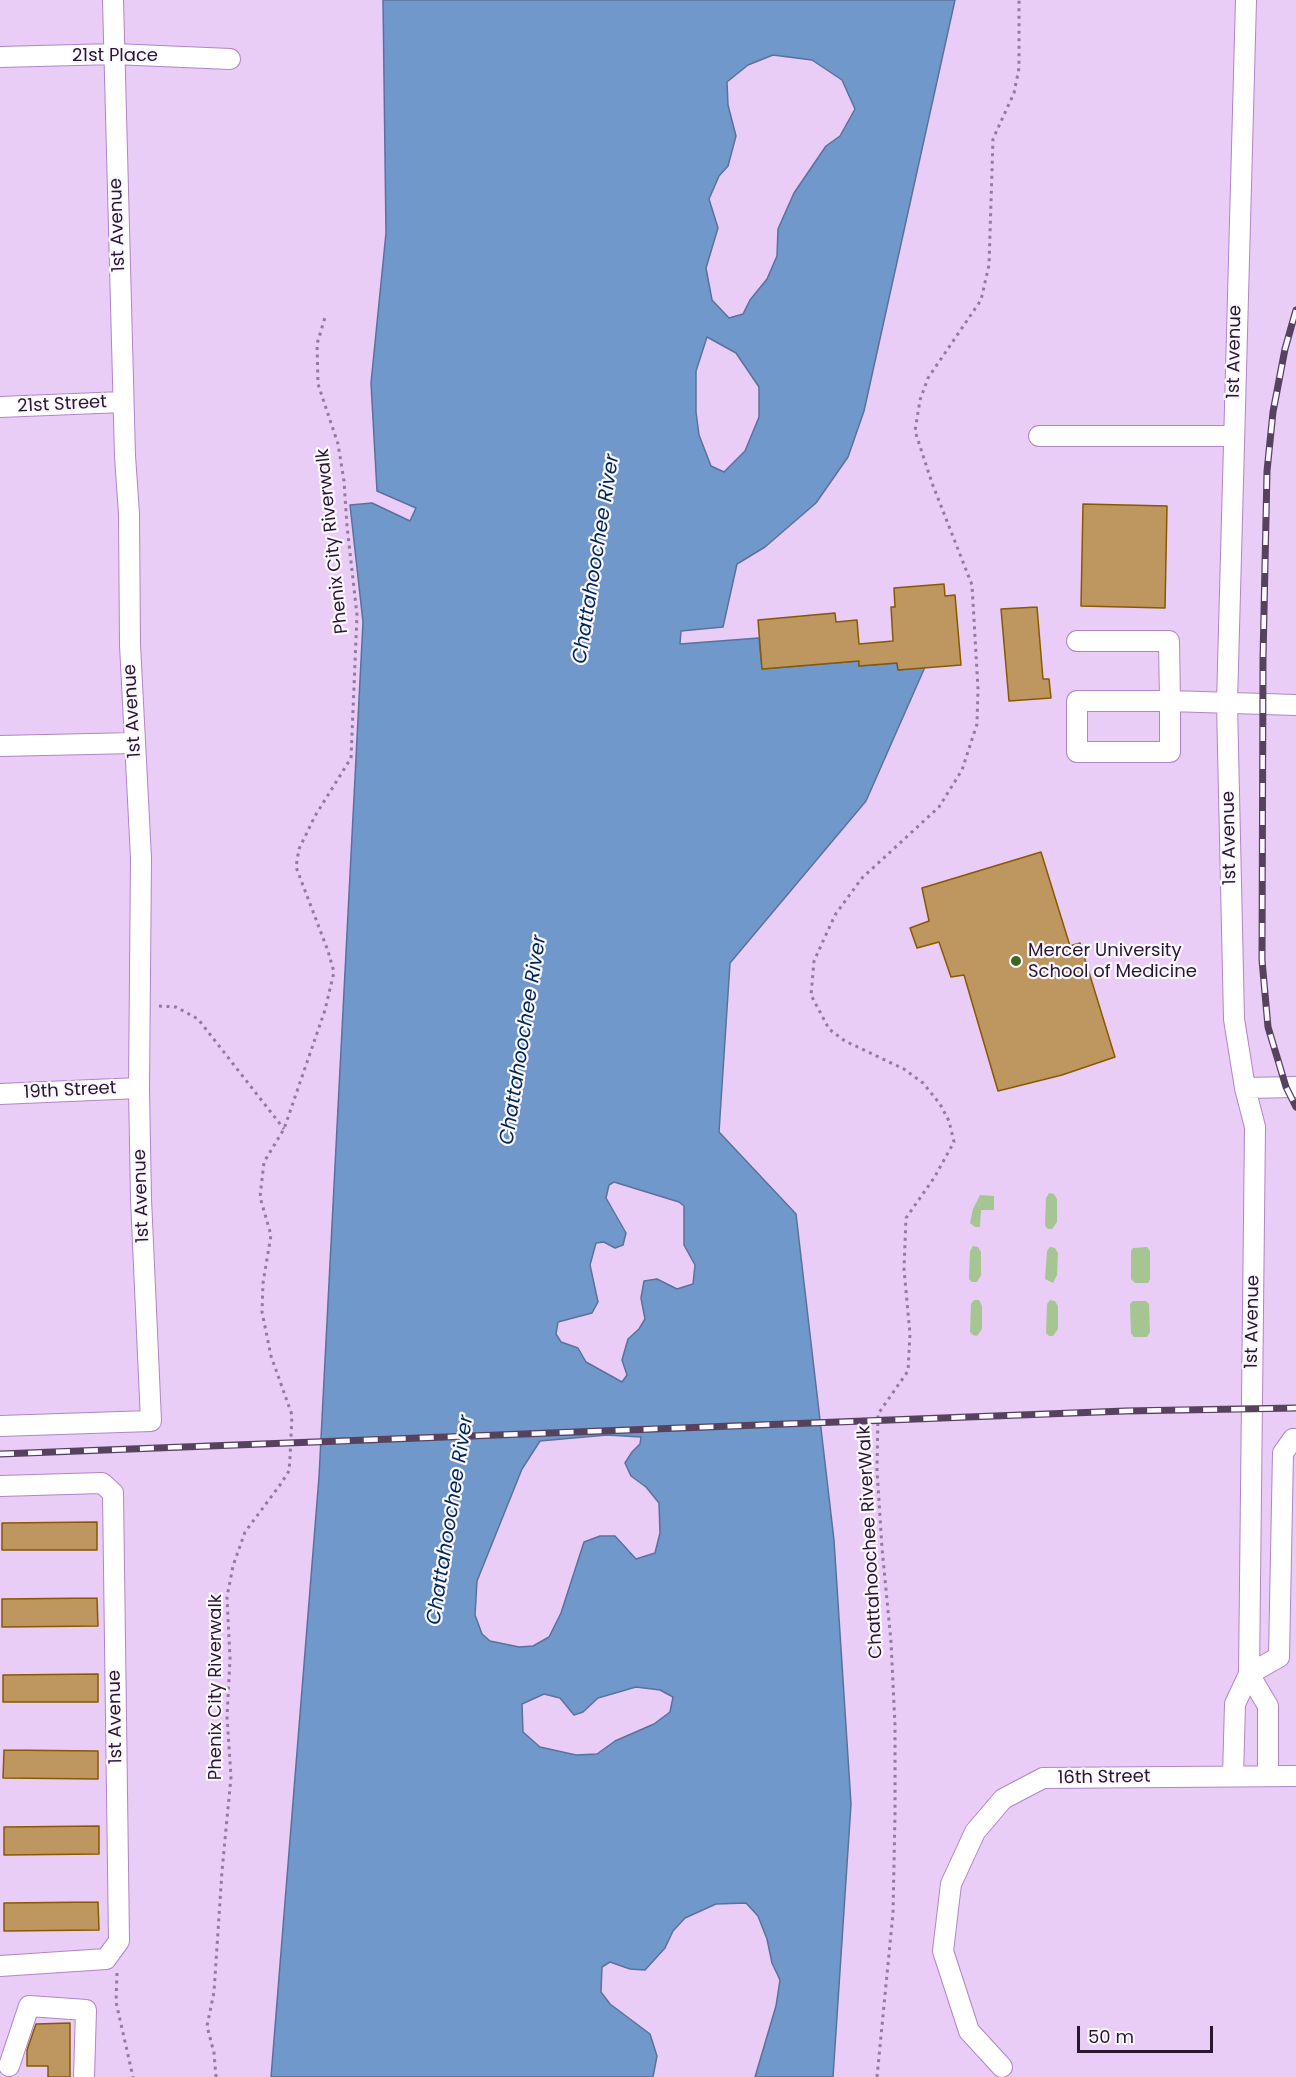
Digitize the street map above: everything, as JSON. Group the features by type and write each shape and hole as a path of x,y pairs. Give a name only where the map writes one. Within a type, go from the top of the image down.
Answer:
{"street":[{"name":"1st Avenue","path":"0,1426 150,1421 139,1088 141,858 128,580 129,514 123,402 113,0"},
{"name":"1st Avenue","path":"1233,1776 1235,1704 1249,1674 1255,1127 1245,1088 1234,1019 1227,703 1246,0"},
{"name":"21st Place","path":"0,57 114,54 230,59"},
{"name":"21st Street","path":"0,407 123,402"},
{"path":"1039,436 1233,436"},
{"path":"1077,641 1169,640 1170,701 1170,752 1077,752 1077,701 1170,701 1296,705"},
{"path":"0,746 135,743"},
{"path":"1245,1088 1296,1087"},
{"name":"19th Street","path":"0,1094 139,1088"},
{"path":"1268,1776 1268,1706 1249,1674 1279,1657 1283,1453 1293,1439 1296,1439"},
{"name":"1st Avenue","path":"0,1486 102,1484 113,1493 118,1941 106,1959 0,1966"},
{"name":"16th Street","path":"1002,2067 969,2031 943,1951 951,1884 975,1832 1003,1799 1043,1778 1296,1776"},
{"path":"4,2069 29,2006 86,2010 84,2077"}],"path":[{"name":"Chattahoochee RiverWalk","path":"877,2077 893,1913 896,1814 895,1725 880,1525 878,1414 908,1371 910,1326 904,1269 906,1218 954,1142 949,1121 940,1104 923,1083 904,1069 845,1041 829,1029 811,995 813,961 835,915 862,878 939,807 962,770 977,724 978,689 972,585 932,483 915,431 920,400 928,378 981,300 988,265 993,139 1014,93 1019,68 1019,0"},
{"name":"Phenix City Riverwalk","path":"216,2077 214,2053 207,2026 214,1992 231,1777 227,1717 230,1659 227,1597 233,1566 245,1532 289,1471 290,1458 292,1415 271,1356 262,1312 263,1283 271,1235 260,1197 261,1185 264,1162 284,1129 325,1010 334,972 296,867 299,849 315,816 351,758 357,615 340,453 318,384 317,344 326,314"},
{"path":"140,1005 176,1007 198,1019 284,1129"},
{"path":"117,1972 117,2002 133,2077"}],"green space":[{"path":"1049,1193 1054,1194 1057,1199 1057,1222 1052,1229 1045,1226 1046,1198"},
{"path":"980,1195 994,1196 994,1210 981,1210 980,1227 975,1227 970,1223 973,1209"},
{"path":"973,1246 978,1247 981,1252 981,1275 977,1282 969,1279 970,1251"},
{"path":"1050,1247 1055,1248 1058,1253 1057,1275 1053,1283 1045,1279 1047,1251"},
{"path":"1147,1247 1150,1251 1150,1279 1148,1283 1135,1283 1131,1279 1131,1251 1133,1248"},
{"path":"974,1300 979,1300 982,1306 982,1329 977,1336 970,1332 971,1304"},
{"path":"1050,1300 1055,1301 1058,1306 1058,1329 1053,1336 1046,1333 1047,1304"},
{"path":"1133,1301 1146,1301 1149,1304 1150,1332 1147,1337 1134,1337 1131,1333 1130,1304"}],"water":[{"name":"Chattahoochee River","path":"383,0 955,0 864,411 848,457 816,503 765,547 737,564 723,627 681,631 680,644 759,638 762,669 859,661 859,666 897,663 898,670 925,667 866,801 730,963 719,1132 796,1214 834,1540 851,1804 833,2077 755,2077 776,2006 780,1980 772,1963 767,1939 758,1916 746,1903 716,1904 685,1918 673,1931 665,1948 645,1970 630,1969 610,1962 602,1967 601,1992 610,2004 650,2034 657,2056 653,2077 271,2077 319,1477 363,622 350,505 372,503 410,521 416,508 377,491 371,383 386,233","holes":["773,55 812,60 842,80 855,109 840,136 826,146 794,193 778,229 777,256 767,279 750,300 743,314 729,318 712,300 706,268 718,228 709,199 719,176 728,166 736,136 728,105 727,82 748,65","707,337 736,353 759,387 759,417 745,451 724,472 711,466 699,435 696,412 696,371","614,1182 679,1202 684,1206 684,1245 695,1265 693,1284 677,1289 657,1279 644,1281 641,1298 645,1319 639,1329 628,1339 622,1360 627,1375 622,1382 586,1362 578,1348 561,1342 556,1334 558,1322 592,1313 598,1302 590,1265 596,1243 604,1242 615,1248 623,1245 626,1233 606,1198 609,1185","607,1435 641,1437 640,1444 625,1463 631,1476 646,1487 659,1503 660,1533 655,1553 636,1559 615,1536 600,1536 584,1542 561,1613 549,1637 533,1646 519,1647 490,1641 482,1634 475,1615 477,1581 522,1469 540,1441","636,1687 660,1690 673,1697 670,1712 654,1724 615,1741 597,1754 576,1755 540,1747 523,1732 522,1704 544,1694 560,1698 574,1715 583,1712 598,1698"]}],"building":[{"path":"1083,504 1167,506 1165,608 1081,606"},
{"path":"944,584 945,596 955,595 961,665 898,670 897,663 859,666 859,661 762,669 758,620 835,613 836,622 857,620 859,644 893,641 891,607 895,607 894,588"},
{"path":"1037,607 1043,679 1049,679 1051,698 1009,701 1001,609"},
{"name":"Mercer University School of Medicine","path":"1041,852 1070,946 1080,943 1115,1057 1062,1075 998,1091 964,975 951,977 939,942 917,948 910,928 929,921 922,888"},
{"path":"97,1522 97,1550 2,1550 2,1523"},
{"path":"97,1598 98,1626 2,1627 2,1599"},
{"path":"98,1674 98,1702 3,1702 3,1675"},
{"path":"4,1750 98,1751 98,1779 3,1778"},
{"path":"99,1826 99,1854 4,1855 4,1827"},
{"path":"98,1902 99,1930 4,1931 4,1903"},
{"path":"70,2023 70,2077 48,2077 48,2066 27,2066 27,2050 36,2024"}],"railway":[{"path":"1296,310 1285,349 1273,412 1267,471 1263,659 1262,960 1268,1027 1286,1087 1296,1107"},
{"path":"0,1454 1125,1411 1296,1408"}],"place":[{"name":"Mercer University School of Medicine","path":"1016,961"}]}
